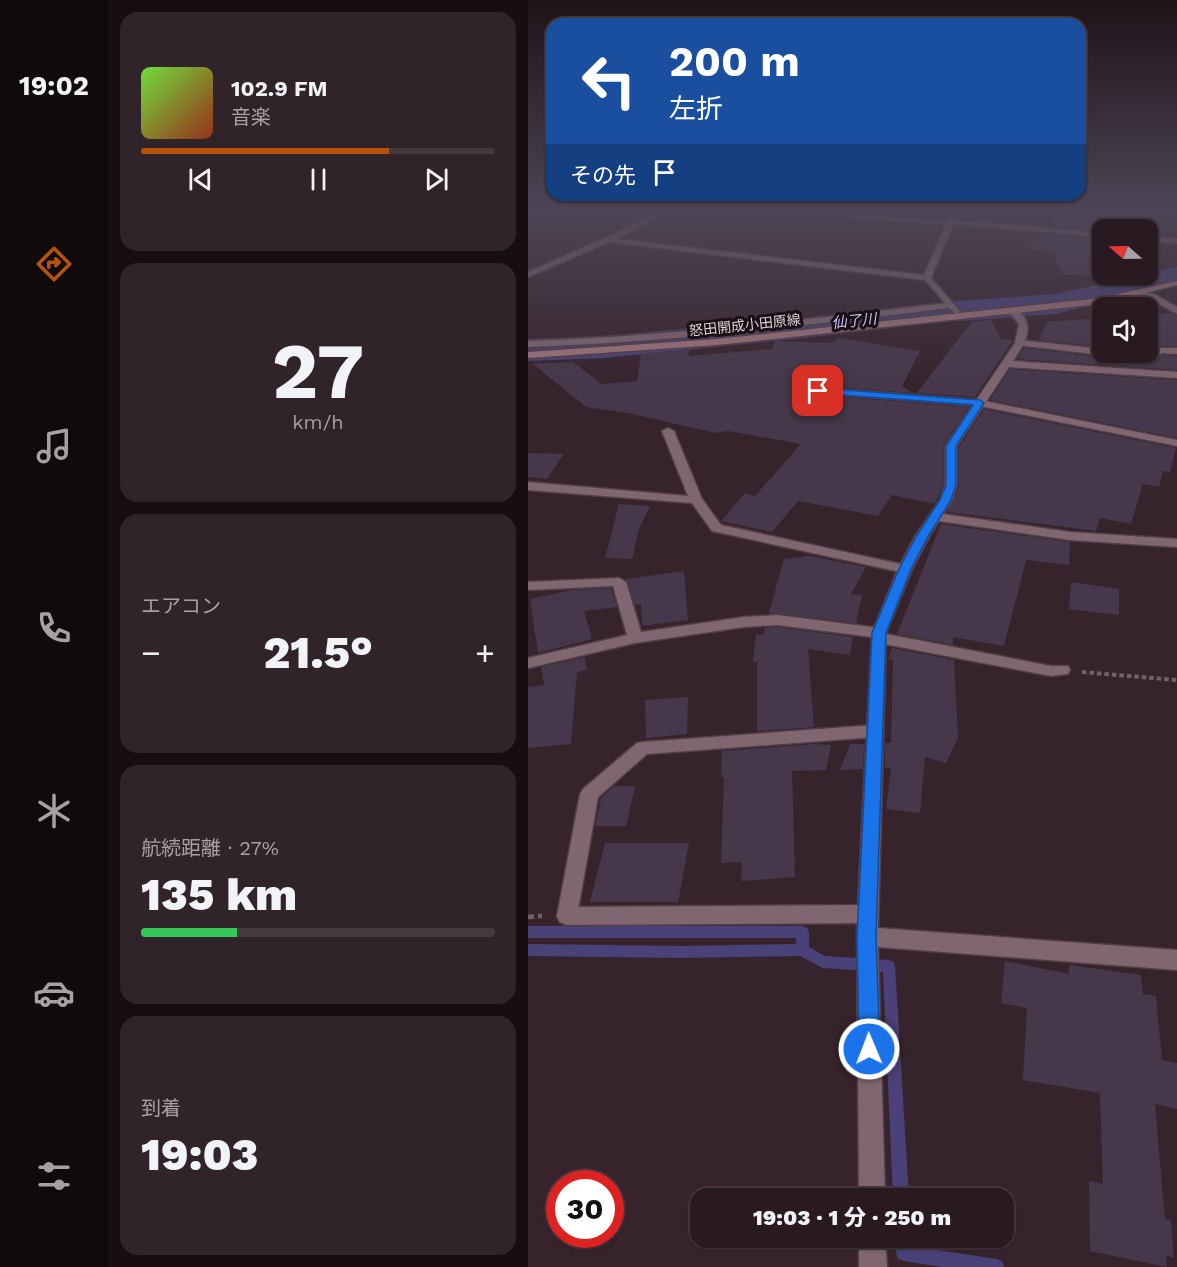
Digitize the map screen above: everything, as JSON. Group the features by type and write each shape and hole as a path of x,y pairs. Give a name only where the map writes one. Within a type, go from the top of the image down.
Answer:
{"main road":[{"name":"怒田開成小田原線","path":"528,355 717,342 1100,301 1177,283"}],"street":[{"path":"528,275 546,267"},
{"path":"836,267 927,278 960,316"},
{"path":"927,278 932,267"},
{"path":"1137,292 1151,296 1177,311"},
{"path":"528,344 586,342 813,322 951,305"},
{"path":"872,1188 867,914 879,636 905,569 923,535 946,500 951,485 951,446 1020,343 1025,327 1021,316 1011,310"},
{"path":"1020,343 1092,351"},
{"path":"1158,352 1160,350 1177,351"},
{"path":"1008,364 1177,375"},
{"path":"798,389 980,403 1177,443"},
{"path":"668,431 696,500 717,528 905,569"},
{"path":"528,486 696,500"},
{"path":"936,517 1070,536 1177,543"},
{"path":"528,586 619,582 635,638"},
{"path":"528,663 635,638 744,622 777,620 879,636 1051,671 1062,670"},
{"path":"867,914 567,916 589,794 643,748 875,731"},
{"path":"867,940 1177,960"},
{"path":"872,1248 873,1267"}],"path":[{"path":"1062,670 1177,680"}],"building":[{"path":"1060,267 1092,267 1092,276 1061,274"},
{"path":"1171,313 1177,316 1177,346 1158,346 1158,314"},
{"path":"1092,319 1092,346 1039,340 1047,322"},
{"path":"991,320 1001,339 1013,340 975,397 917,393 972,321"},
{"path":"839,338 920,351 902,386 913,393 798,384 792,386 792,393 969,407 943,445 943,485 935,504 892,495 878,516 798,501 772,532 721,521 745,493 755,496 801,444 728,431 716,433 628,413 586,407 533,364 573,362 602,384 637,381 641,354 690,349 688,356 772,349 775,341 833,343"},
{"path":"1024,348 1092,356 1092,363 1158,363 1158,359 1163,355 1177,356 1177,370 1017,359"},
{"path":"1010,369 1177,380 1177,438 990,400"},
{"path":"984,409 1176,448 1170,472 1163,471 1159,487 1143,484 1131,524 1100,518 1096,531 947,512 959,486 959,447"},
{"path":"528,453 564,454 547,479 528,477"},
{"path":"619,504 650,506 639,529 632,559 605,558"},
{"path":"941,524 1070,542 1069,565 1026,560 1004,646 953,637 953,645 897,634"},
{"path":"810,556 866,567 851,594 862,595 856,623 769,613 784,559"},
{"path":"684,571 688,620 642,626 641,604 635,605 626,579"},
{"path":"1071,582 1119,589 1119,615 1069,609"},
{"path":"611,588 617,607 584,611 592,639 538,653 530,599 572,590"},
{"path":"777,627 853,637 850,655 808,649 814,727 757,731 757,662 753,662 756,635 763,635 765,628"},
{"path":"892,648 954,660 958,738 946,763 925,757 920,813 886,809 891,768 885,768 885,743 891,743 893,660 888,660"},
{"path":"584,657 587,670 577,672 571,744 528,748 528,687 544,685 541,667"},
{"path":"688,697 687,734 646,738 645,700"},
{"path":"815,744 831,745 826,770 792,771 795,877 741,881 742,862 721,863 724,777 721,777 722,751"},
{"path":"850,744 864,744 863,769 840,770"},
{"path":"614,786 635,786 626,826 595,826 601,798"},
{"path":"605,843 689,843 678,902 590,902"},
{"path":"1005,961 1069,974 1069,965 1141,975 1143,994 1156,996 1162,1060 1177,1063 1177,1109 1155,1104 1165,1219 1171,1220 1174,1258 1166,1255 1167,1267 1090,1251 1089,1181 1103,1184 1100,1093 1023,1080 1027,1008 1001,1003"}],"waterway":[{"name":"仙了川","path":"528,350 604,347 795,329 931,313 1055,304 1177,276"},
{"path":"528,932 803,932 802,950"},
{"path":"528,950 682,952 802,950"},
{"path":"802,950 823,962 889,966 900,1188"},
{"path":"904,1248 904,1253 996,1267"}],"route":[{"path":"818,391 980,403 951,446 951,485 946,500 923,535 905,569 879,633 867,937 869,1049"}]}
